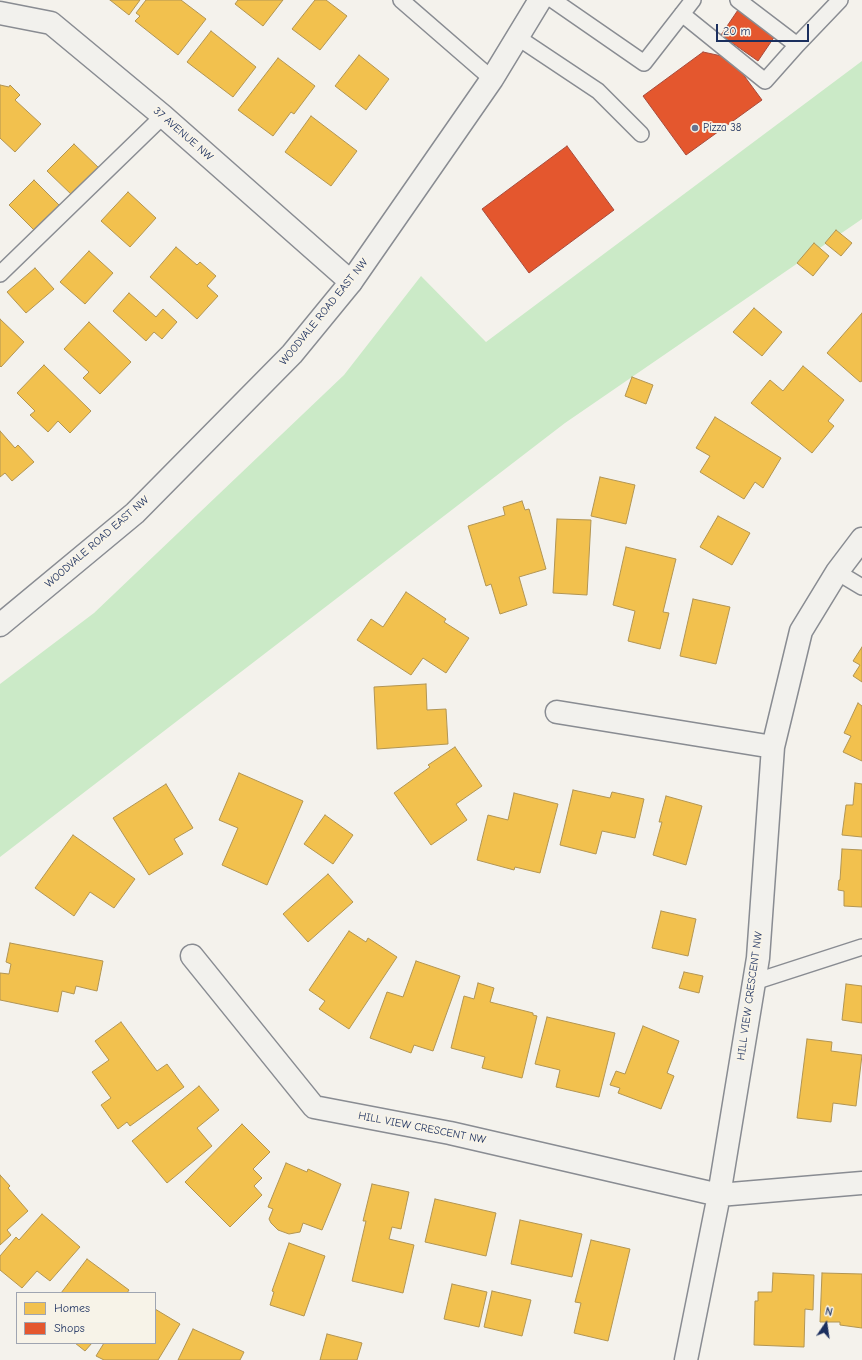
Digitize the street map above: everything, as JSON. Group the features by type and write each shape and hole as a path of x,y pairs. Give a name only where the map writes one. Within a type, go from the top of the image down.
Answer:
{"street":[{"name":"WOODVALE ROAD EAST NW","path":"0,625 135,513 292,354 351,282 492,79 540,0"},
{"name":"37 AVENUE NW","path":"0,13 51,23 163,116 351,282"},
{"name":"HILL VIEW CRESCENT NW","path":"686,1360 719,1195 758,958 773,747 801,631 837,572 862,539"},
{"path":"557,712 773,747"},
{"name":"HILL VIEW CRESCENT NW","path":"192,956 314,1107 450,1133 719,1195 862,1182"}],"lane":[{"path":"401,0 492,79"},
{"path":"553,0 644,63 693,0"},
{"path":"738,0 797,45"},
{"path":"682,14 766,81 797,45 840,0"},
{"path":"517,37 598,91 641,134"},
{"path":"0,274 163,116"},
{"path":"837,572 862,586"},
{"path":"754,982 862,947"}],"green space":[{"path":"862,61 862,219 565,423 0,857 0,684 94,613 344,375 421,276 486,342"}],"building: Homes":[{"path":"110,0 140,0 129,15"},
{"path":"146,0 181,0 206,19 178,55 135,21 140,16 136,13"},
{"path":"238,0 283,0 263,26 235,4"},
{"path":"315,0 326,0 347,16 320,50 292,29"},
{"path":"211,31 256,67 233,97 187,62"},
{"path":"359,55 389,79 366,110 335,86"},
{"path":"278,58 315,86 294,114 291,112 273,136 238,110"},
{"path":"0,85 9,87 10,85 20,95 15,100 41,124 15,152 0,138"},
{"path":"311,116 357,151 331,186 285,152"},
{"path":"74,144 100,169 73,196 47,171"},
{"path":"34,180 60,206 35,231 9,205"},
{"path":"128,192 156,218 130,247 101,221"},
{"path":"836,230 852,243 841,256 825,243"},
{"path":"814,243 829,256 813,276 797,263"},
{"path":"176,247 197,265 200,262 216,276 207,286 218,296 197,319 150,277"},
{"path":"89,251 113,273 85,304 60,282"},
{"path":"35,268 54,289 26,313 7,292"},
{"path":"129,293 156,317 163,309 177,322 162,339 154,332 146,341 113,311"},
{"path":"754,308 782,332 762,356 733,332"},
{"path":"862,313 862,381 860,382 827,353"},
{"path":"0,319 24,342 1,367 0,366"},
{"path":"89,322 131,362 100,394 83,378 89,372 64,349"},
{"path":"44,365 91,411 70,433 58,421 48,432 30,415 35,411 17,393"},
{"path":"803,366 844,400 828,421 834,426 812,453 751,403 770,380 783,391"},
{"path":"632,377 653,385 646,404 625,396"},
{"path":"715,417 781,458 763,488 755,482 744,499 700,472 710,456 696,448"},
{"path":"0,431 15,448 18,445 34,462 12,481 5,473 0,477"},
{"path":"600,477 635,485 626,524 591,516"},
{"path":"522,501 525,510 529,509 546,569 519,577 527,605 500,614 491,584 486,586 468,526 505,515 503,507"},
{"path":"718,516 750,533 732,565 700,547"},
{"path":"557,519 591,520 587,595 553,593"},
{"path":"626,547 676,559 663,612 669,613 660,649 628,641 635,611 613,605"},
{"path":"406,592 446,619 444,622 469,638 446,673 423,658 411,675 357,640 371,619 383,627"},
{"path":"693,599 730,607 716,664 680,656"},
{"path":"862,647 862,682 853,676 860,665 853,661"},
{"path":"426,684 427,710 446,709 448,744 377,749 374,687"},
{"path":"858,703 862,706 862,761 843,752 851,736 844,733"},
{"path":"455,747 482,786 456,804 467,820 431,845 394,793 430,767 428,765"},
{"path":"239,773 303,801 267,885 222,865 238,828 219,820"},
{"path":"855,783 862,784 862,837 842,835 846,805 853,805"},
{"path":"166,784 193,828 174,839 183,854 149,875 113,818"},
{"path":"573,790 610,798 612,792 644,799 635,838 602,831 596,854 560,845"},
{"path":"514,793 558,804 540,873 515,867 514,870 477,860 488,815 508,820"},
{"path":"666,796 702,806 686,865 653,855 662,822 659,822"},
{"path":"325,815 353,835 333,864 304,844"},
{"path":"73,835 135,879 114,908 90,892 74,916 35,888"},
{"path":"842,849 862,850 862,907 844,906 844,891 838,890"},
{"path":"328,874 353,902 308,942 283,914"},
{"path":"661,911 696,919 688,956 652,948"},
{"path":"349,931 366,942 368,938 397,957 349,1029 319,1009 325,1001 309,990"},
{"path":"10,943 103,961 97,991 76,986 74,994 62,991 58,1012 0,1000 0,973 9,974 11,964 6,962"},
{"path":"416,961 460,976 433,1051 414,1045 411,1053 370,1038 387,992 403,997"},
{"path":"684,972 703,976 699,993 679,988"},
{"path":"478,983 494,988 490,1002 533,1013 533,1015 537,1016 522,1078 482,1068 485,1057 451,1048 464,996 474,999"},
{"path":"846,984 862,986 862,1023 842,1020"},
{"path":"547,1017 615,1033 599,1097 556,1087 560,1070 535,1064"},
{"path":"121,1022 157,1071 167,1064 184,1087 130,1126 127,1122 118,1129 101,1105 111,1098 92,1072 109,1060 95,1041"},
{"path":"643,1026 679,1041 667,1073 674,1076 661,1109 618,1093 620,1088 610,1085 616,1071 625,1074"},
{"path":"807,1039 832,1042 831,1051 862,1055 856,1106 833,1103 831,1122 797,1118"},
{"path":"199,1086 219,1110 197,1128 212,1146 167,1183 132,1141"},
{"path":"242,1124 270,1152 253,1169 262,1178 254,1186 262,1195 230,1227 185,1182"},
{"path":"286,1163 307,1172 308,1169 341,1184 322,1230 303,1223 300,1232 289,1234 278,1230 271,1223 269,1219 273,1209 268,1207"},
{"path":"0,1175 10,1186 8,1188 28,1211 7,1230 11,1235 0,1245"},
{"path":"372,1184 409,1192 401,1229 392,1227 389,1239 414,1245 403,1293 352,1281 366,1221 363,1221"},
{"path":"435,1199 496,1213 486,1256 425,1242"},
{"path":"42,1214 80,1247 50,1281 37,1271 22,1288 0,1270 0,1256 16,1237 19,1240"},
{"path":"520,1220 582,1234 572,1277 511,1264"},
{"path":"591,1240 630,1249 608,1341 574,1333 581,1303 575,1302"},
{"path":"289,1243 325,1256 304,1316 270,1305 274,1292 272,1291"},
{"path":"87,1259 129,1290 128,1292 62,1292"},
{"path":"773,1273 814,1275 813,1310 805,1309 804,1347 754,1345 755,1301 758,1301 758,1292 772,1292"},
{"path":"822,1273 862,1274 862,1328 840,1325 840,1322 820,1322"},
{"path":"452,1284 487,1292 479,1327 444,1319"},
{"path":"492,1291 531,1300 522,1336 484,1327"},
{"path":"156,1310 180,1324 158,1360 104,1360 96,1356 103,1344 156,1344"},
{"path":"193,1329 244,1352 240,1360 178,1360"},
{"path":"327,1334 362,1343 357,1360 320,1360"},
{"path":"76,1344 91,1344 85,1351"}],"building: Shops":[{"path":"740,7 777,33 758,61 721,35"},
{"name":"Pizza 38","path":"703,52 731,58 762,100 686,155 643,96"},
{"path":"567,146 614,210 529,273 482,209"}],"place":[{"name":"Pizza 38","path":"695,128"}]}
